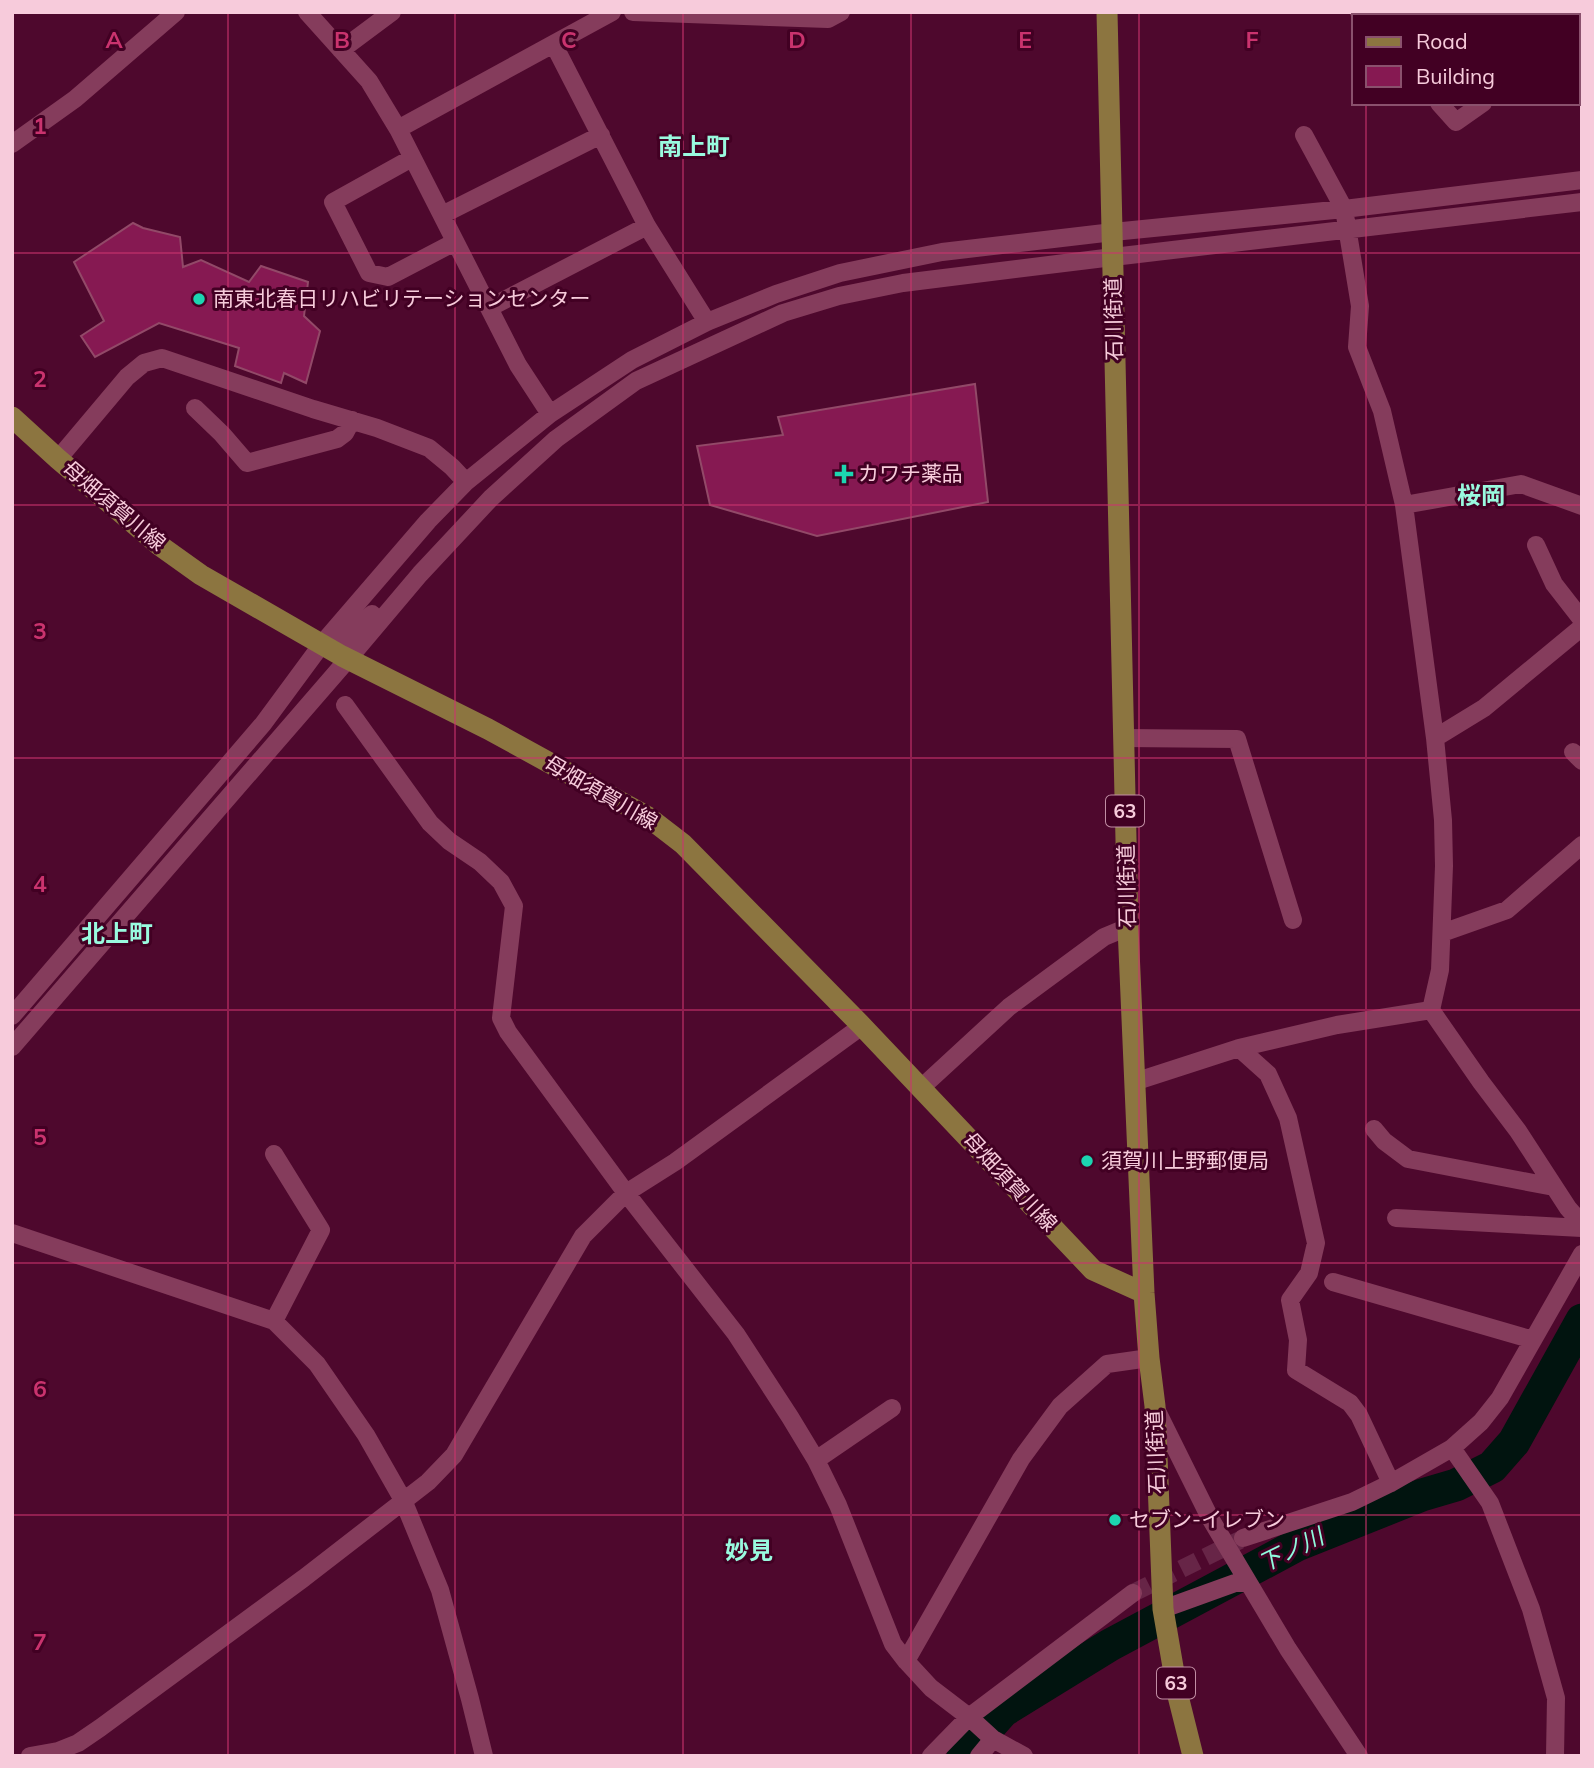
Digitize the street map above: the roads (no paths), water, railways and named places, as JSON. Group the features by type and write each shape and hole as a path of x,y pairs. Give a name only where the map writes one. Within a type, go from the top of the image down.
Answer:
{"main road":[{"name":"石川街道","path":"1107,12 1128,927 1144,1293 1155,1406 1163,1609 1178,1696 1193,1756"},
{"name":"母畑須賀川線","path":"12,417 159,545 190,568 338,652 488,729 648,817 683,844 862,1026 1093,1270 1144,1293"}],"street":[{"path":"12,144 75,99 159,18 176,12"},
{"path":"307,12 369,81 398,129 518,365 551,414"},
{"path":"341,50 392,12"},
{"path":"398,129 612,12"},
{"path":"633,12 828,19 841,12"},
{"path":"554,44 647,226 707,322"},
{"path":"1441,105 1456,122 1480,105"},
{"path":"442,215 601,135"},
{"path":"1304,135 1344,209 1360,306 1357,347 1382,411 1404,505 1435,737 1443,820 1440,970 1431,1010 1518,1130 1582,1226"},
{"path":"412,158 333,202 369,273 388,277 455,242"},
{"path":"12,1016 263,724 338,652 428,521 466,482 551,414 632,360 707,322 776,294 840,273 942,252 1344,209 1582,180"},
{"path":"12,1047 338,652 382,604 420,574 491,498 556,439 636,381 783,313 839,296 903,284 1113,257 1582,202"},
{"path":"489,308 647,226"},
{"path":"58,459 127,377 144,363 162,358 377,428 429,449 466,482"},
{"path":"195,408 247,463 337,439 345,433 352,420"},
{"path":"1404,505 1521,484 1582,506"},
{"path":"1536,545 1554,584 1582,620"},
{"path":"1435,737 1484,708 1582,627"},
{"path":"345,705 430,823 501,882 514,906 501,1018 508,1032 626,1193 736,1334 816,1460 838,1505 893,1644 931,1688 993,1739 1024,1756"},
{"path":"1124,738 1237,739 1293,920"},
{"path":"1442,933 1507,910 1582,845"},
{"path":"921,1088 1009,1007 1104,937 1128,927"},
{"path":"1134,1082 1239,1048 1336,1025 1431,1010"},
{"path":"30,1756 78,1744 304,1578 428,1482 454,1455 583,1236 626,1193 676,1162 862,1026"},
{"path":"1239,1048 1268,1074 1288,1118 1316,1243 1309,1273 1290,1300 1298,1340 1296,1370 1350,1403 1359,1415 1391,1483"},
{"path":"1374,1129 1384,1141 1408,1159 1555,1186"},
{"path":"274,1154 321,1230 274,1321"},
{"path":"1396,1218 1582,1226"},
{"path":"12,1233 274,1321 317,1364 366,1435 403,1500 440,1590 484,1756"},
{"path":"1243,1538 1352,1502 1452,1448 1481,1422 1500,1398 1582,1254"},
{"path":"1333,1282 1533,1340"},
{"path":"906,1661 1021,1459 1060,1406 1107,1364 1149,1358"},
{"path":"1155,1406 1210,1518 1288,1649 1359,1756"},
{"path":"816,1460 892,1408"},
{"path":"1452,1448 1490,1503 1531,1609 1556,1698 1555,1756"},
{"path":"1163,1609 1234,1583 1248,1583"},
{"path":"931,1756 969,1717 1133,1593"},
{"path":"979,1756 993,1739"}],"waterway":[{"name":"下ノ川","path":"963,1756 1003,1711 1110,1645 1297,1545 1422,1495 1456,1485 1492,1467 1514,1442 1582,1320"}],"tunnel":[{"path":"1133,1593 1240,1540"}],"place":[{"name":"南東北春日リハビリテーションセンター","path":"199,299"},
{"name":"カワチ薬品","path":"844,474"},
{"name":"須賀川上野郵便局","path":"1087,1161"},
{"name":"セブン-イレブン","path":"1115,1520"}],"district":[{"name":"南上町","path":"694,147"},
{"name":"桜岡","path":"1481,496"},
{"name":"北上町","path":"117,934"},
{"name":"妙見","path":"749,1551"}]}
